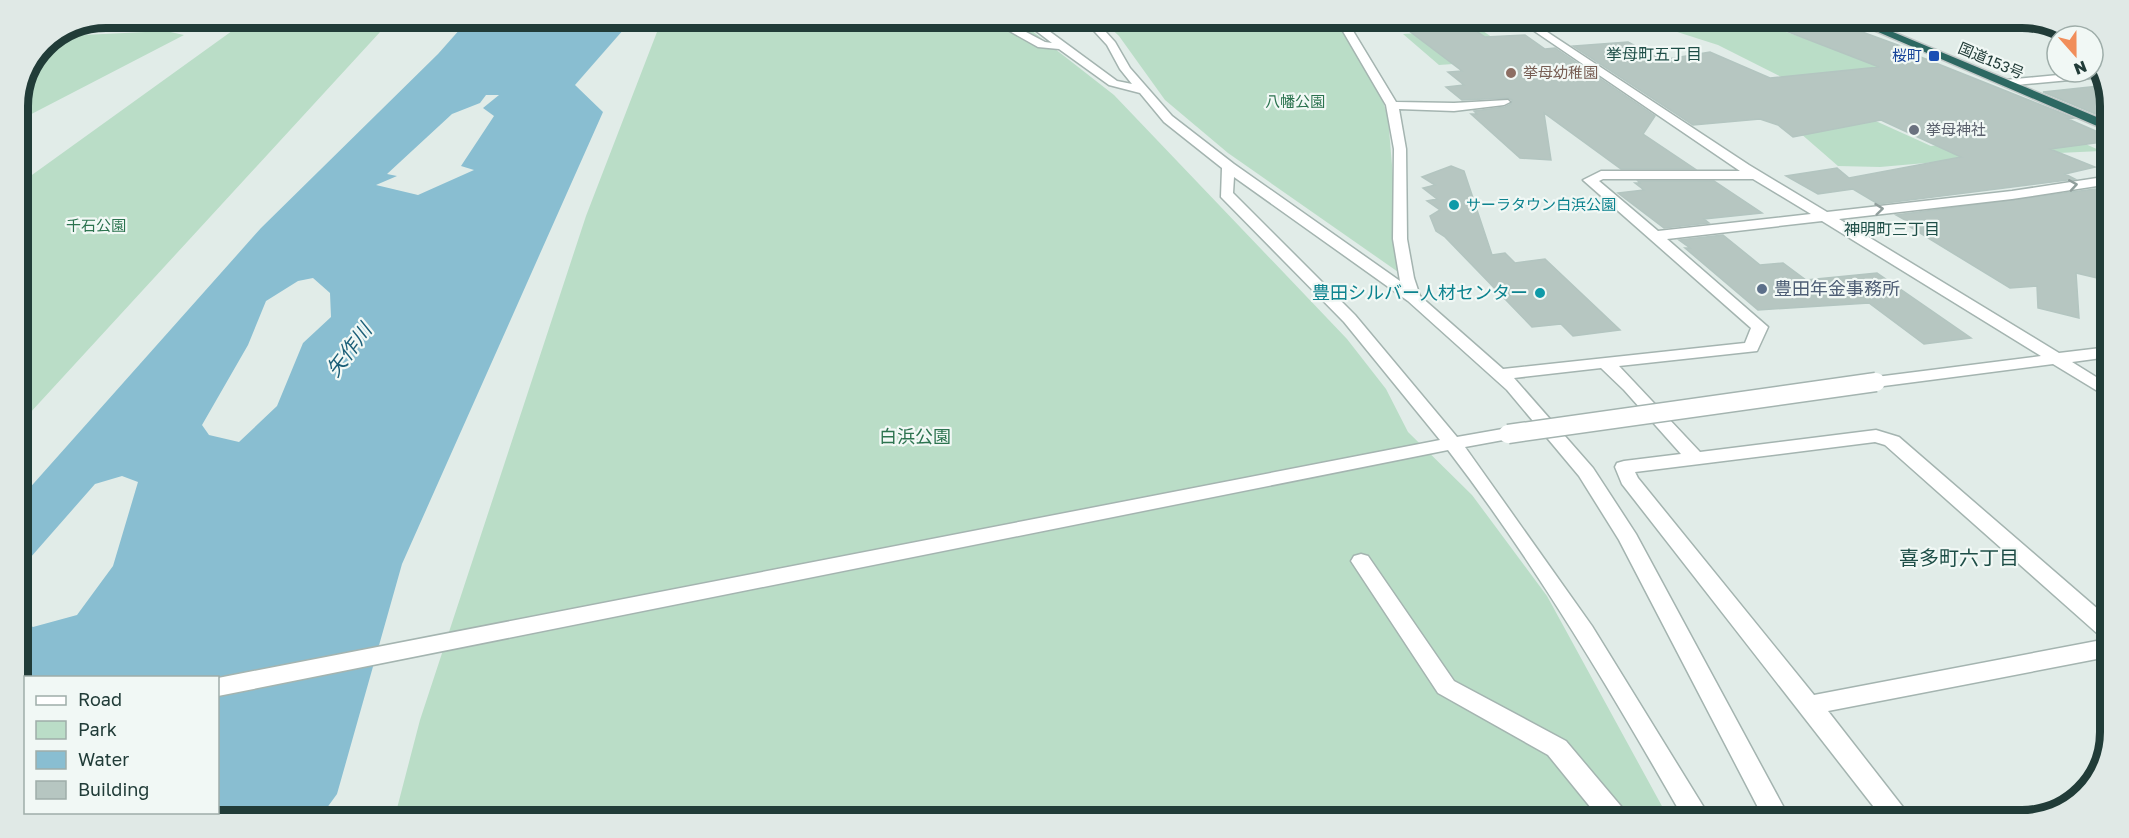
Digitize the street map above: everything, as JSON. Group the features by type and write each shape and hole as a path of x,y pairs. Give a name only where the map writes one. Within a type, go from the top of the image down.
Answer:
{"highway":[{"name":"国道153号","path":"1874,28 2100,123"},
{"name":"国道153号","path":"1895,28 2100,112"}],"street":[{"path":"1010,28 1042,45 1062,48"},
{"path":"1037,28 1113,83 1141,90"},
{"path":"1096,28 1111,44 1125,69 1141,90 1168,119 1229,167 1413,298 1501,374 1586,472 1629,539 1772,810"},
{"path":"1346,28 1392,105 1400,149 1400,239 1406,278 1413,298"},
{"path":"1536,28 1755,175 2003,324 2100,387"},
{"path":"2005,83 2045,79"},
{"path":"1392,105 1454,106 1504,102"},
{"path":"1229,167 1226,194 1366,336 1453,444 1562,596 1693,810"},
{"path":"1501,374 1751,347 1760,327 1590,180 1600,176 1755,175"},
{"path":"1655,236 2012,195 2100,182"},
{"path":"219,687 1410,451 1508,434 2100,353"},
{"path":"1606,364 1630,386 1695,458"},
{"path":"1892,810 1629,480 1624,467 1876,436 1892,441 2100,623"},
{"path":"1361,561 1446,687 1557,748 1609,810"},
{"path":"1809,705 2100,649"}],"green space":[{"name":"千石公園","path":"236,28 384,28 28,415 28,178"},
{"name":"白浜公園","path":"659,28 1028,28 1114,95 1347,339 1386,389 1408,432 1472,495 1547,596 1664,810 397,810 420,720 586,216"},
{"name":"八幡公園","path":"1110,28 1341,28 1361,56 1380,92 1388,117 1401,274 1228,153 1165,100 1119,36"},
{"path":"1665,28 1775,28 2000,105 2100,151 2017,155 1880,167 1838,166 1792,126 1838,104 1931,146 1963,142 1809,91 1718,45"},
{"path":"1480,29 1524,59 1439,65 1403,34"},
{"path":"166,31 184,35 28,116 30,91 34,77 42,63 51,51 75,35"}],"water":[{"name":"矢作川","path":"461,28 625,28 575,85 603,112 402,564 337,794 325,810 219,810 219,676 29,676 29,624 33,627 77,615 113,566 138,482 122,476 95,484 29,559 29,489 261,228 438,54","holes":["486,95 499,95 483,108 494,116 461,166 474,170 418,195 376,185 397,176 387,174 452,114 480,103","313,278 330,293 331,317 303,343 277,406 239,442 209,435 202,425 248,345 266,301 298,281"]}],"building":[{"path":"1405,28 1472,28 1485,37 1525,35 1545,49 1555,48 1655,116 1643,134 1695,169 1621,169 1544,113 1551,160 1520,158 1471,114 1477,114 1474,111 1505,107 1511,104 1512,100 1508,98 1462,100 1446,87 1464,85 1448,72 1462,71"},
{"path":"1778,28 1851,28 2074,118 2068,119 2098,132 2095,132 2100,134 2100,142 2050,149 2095,167 2065,174 2075,179 1878,204 1853,189 1818,194 1786,176 1837,168 1849,178 1961,157 1881,120 1793,137 1778,125 1760,119 1693,125 1573,46 1628,42 1662,60 1710,52 1770,78 1879,67"},
{"path":"2098,86 2100,115 2098,115 2043,92"},
{"name":"豊田シルバー人材センター","path":"1451,166 1464,171 1492,255 1505,253 1515,263 1545,259 1620,330 1573,336 1561,324 1532,327 1445,237 1436,231 1430,216 1440,210 1427,201 1437,199 1423,188 1435,185 1422,177"},
{"path":"1638,181 1714,181 1762,213 1704,219 1709,223 1664,228 1618,193 1644,190 1635,183 1640,183"},
{"path":"2095,189 2100,191 2100,279 2076,273 2079,318 2038,308 2037,286 2010,288 1910,227 1916,226 1896,215"},
{"path":"1723,235 1760,265 1783,263 1806,280 1877,273 1971,338 1924,344 1869,303 1758,310 1685,248 1690,248 1679,240"}],"place":[{"name":"桜町","path":"1934,56"},
{"name":"挙母幼稚園","path":"1511,73"},
{"name":"挙母神社","path":"1914,130"},
{"name":"サーラタウン白浜公園","path":"1454,205"},
{"name":"豊田年金事務所","path":"1762,289"},
{"name":"豊田シルバー人材センター","path":"1540,293"}],"district":[{"name":"挙母町五丁目","path":"1654,54"},
{"name":"神明町三丁目","path":"1892,229"},
{"name":"喜多町六丁目","path":"1959,558"}]}
